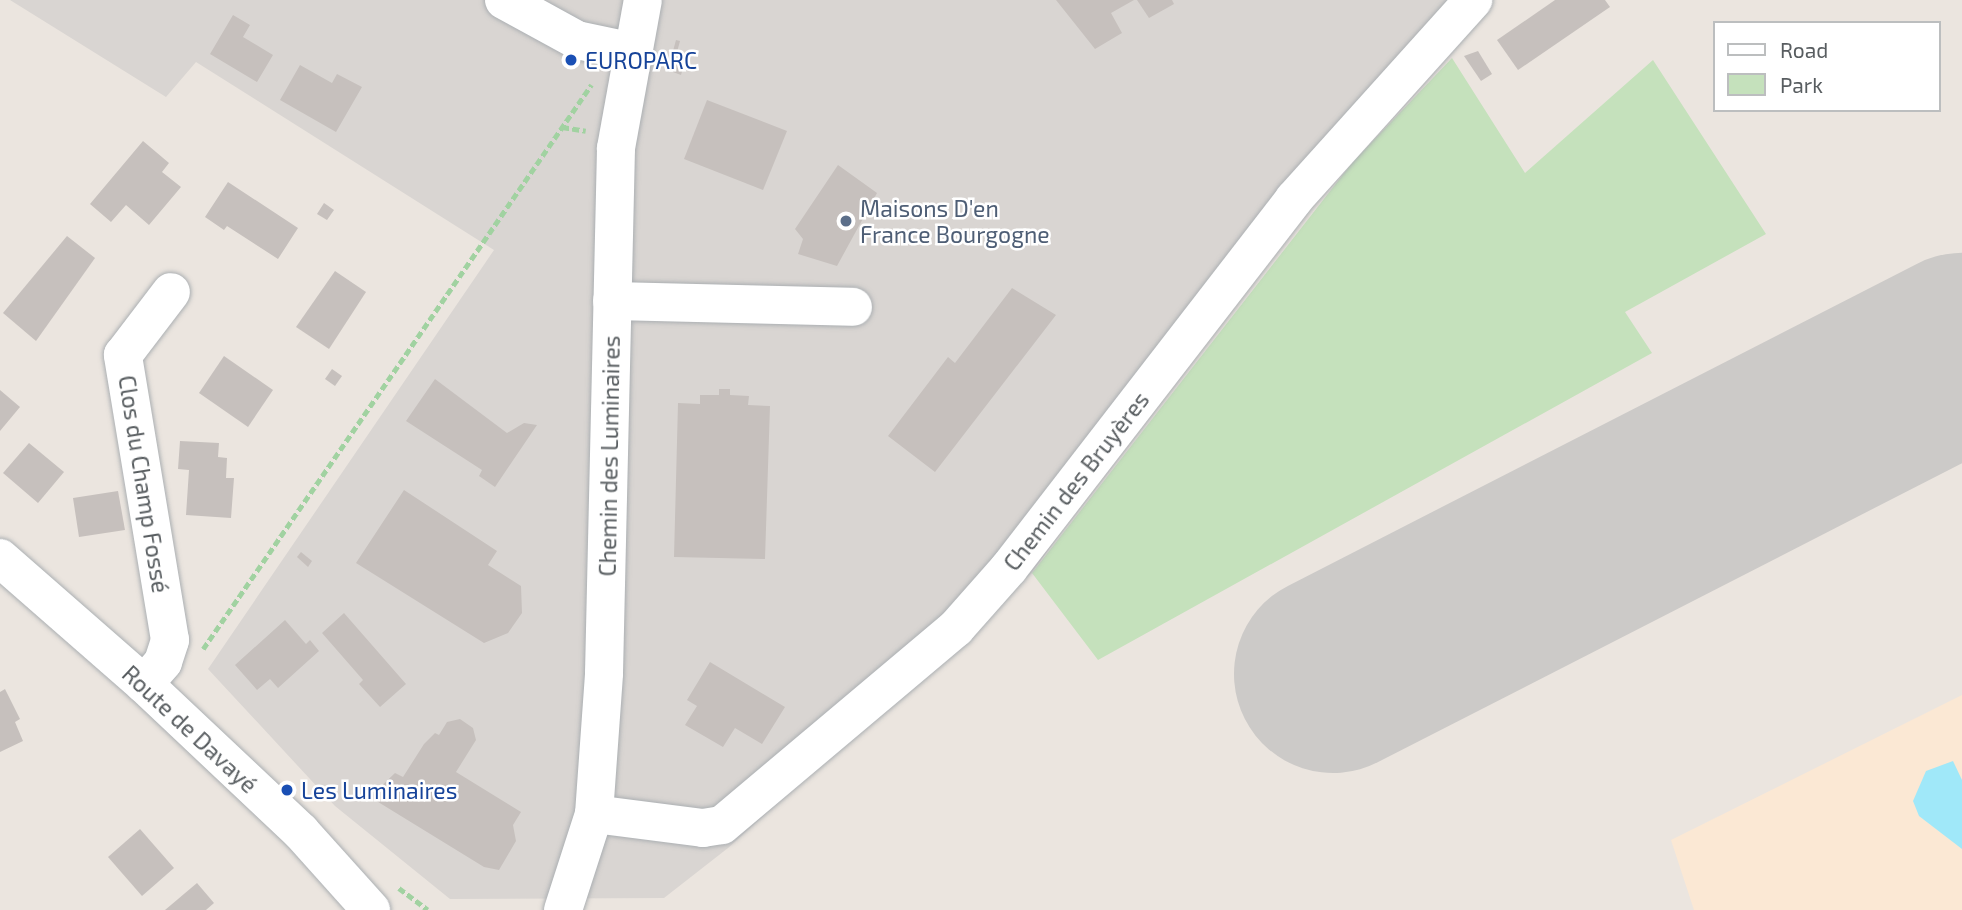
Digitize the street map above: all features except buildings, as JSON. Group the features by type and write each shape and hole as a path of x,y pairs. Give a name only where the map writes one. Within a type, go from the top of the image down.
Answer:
{"street":[{"path":"504,0 577,40 634,52"},
{"name":"Chemin des Luminaires","path":"562,910 594,814 604,673 616,148 643,0"},
{"name":"Chemin des Bruyères","path":"594,814 704,828 722,825 956,628 1009,568 1294,199 1473,0"},
{"name":"Clos du Champ Fossé","path":"144,684 163,662 170,640 123,355 171,292"},
{"path":"612,301 853,307"},
{"name":"Route de Davayé","path":"0,558 144,684 300,832 371,910"}],"path":[{"path":"195,661 597,77"}],"shaded area":[{"path":"10,0 1452,0 1377,84 1032,573 728,848 664,898 450,899 335,806 208,669 494,250 196,62 166,97"},
{"path":"1962,695 1962,910 1694,910 1671,840"}],"green space":[{"path":"1452,58 1525,173 1653,60 1766,234 1625,312 1652,353 1098,660 1032,573 1352,163"}],"water":[{"path":"1953,761 1962,780 1962,849 1919,816 1913,801 1926,771"}],"runway":[{"path":"1333,674 1962,352"}],"place":[{"name":"EUROPARC","path":"571,60"},
{"name":"Maisons D'en France Bourgogne","path":"846,221"},
{"name":"Les Luminaires","path":"287,790"}]}
